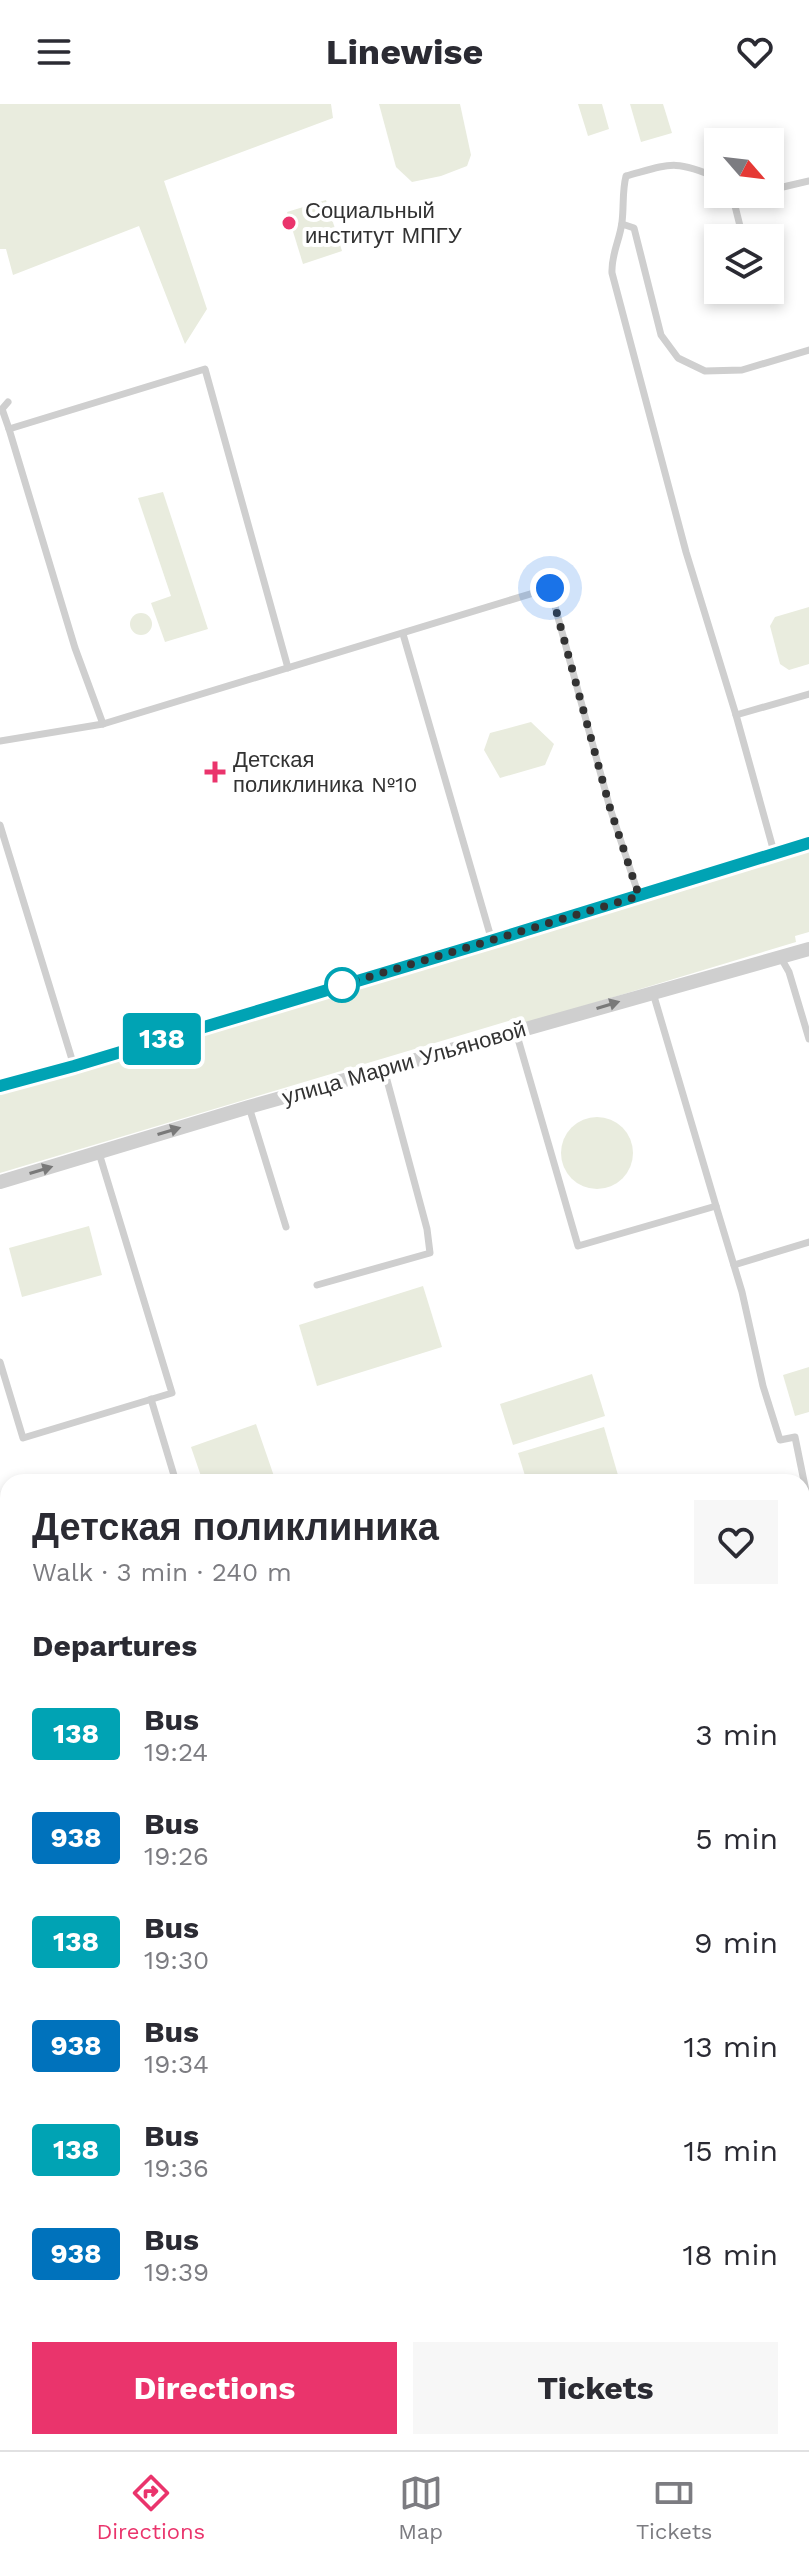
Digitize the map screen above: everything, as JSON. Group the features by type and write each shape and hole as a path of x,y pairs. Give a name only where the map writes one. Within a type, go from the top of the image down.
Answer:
{"street":[{"path":"0,1086 492,941 809,843"},
{"name":"улица Марии Ульяновой","path":"0,1182 249,1107 809,949"}],"lane":[{"path":"704,172 672,163 626,176 622,192 622,224 611,258 612,273 686,552 774,852"},
{"path":"784,187 809,181"},
{"path":"622,224 634,228 661,335 678,358 705,371 742,370 809,350"},
{"path":"9,429 205,369 288,668"},
{"path":"8,402 2,409 75,648 103,724"},
{"path":"0,741 103,724 550,588 610,808 639,896"},
{"path":"403,634 492,941"},
{"path":"736,715 809,694"},
{"path":"0,825 74,1066"},
{"path":"781,958 789,972 809,1039"},
{"path":"653,991 734,1265 763,1386 780,1440 795,1437 803,1474"},
{"path":"516,1032 578,1246 716,1206"},
{"path":"317,1285 430,1253 427,1229 384,1069"},
{"path":"249,1107 286,1227"},
{"path":"0,1362 23,1438 172,1393 99,1152"},
{"path":"734,1265 809,1242"},
{"path":"151,1399 174,1474"}],"shaded area":[{"path":"0,104 331,104 333,118 164,181 207,309 185,344 139,226 13,275 6,249 0,249"},
{"path":"379,104 460,104 471,155 467,166 412,182 396,167"},
{"path":"578,104 602,104 609,129 588,136"},
{"path":"630,104 663,104 672,133 641,142"},
{"path":"326,200 342,251 303,264 287,212"},
{"path":"163,492 208,629 165,642 151,603 171,596 138,498"},
{"path":"809,607 809,664 789,670 780,664 770,626 775,617"},
{"path":"141,613 149,616 152,624 149,632 141,635 133,632 130,624 133,616"},
{"path":"531,722 554,744 545,765 500,778 484,750 490,733"},
{"path":"809,850 809,932 795,936 796,942 521,1025 518,1018 0,1173 0,1090"},
{"path":"604,1117 623,1127 631,1139 631,1167 623,1179 611,1187 590,1189 571,1179 563,1167 561,1146 571,1127 583,1119"},
{"path":"89,1226 102,1275 22,1297 9,1248"},
{"path":"423,1286 442,1347 317,1386 299,1325"},
{"path":"809,1367 809,1412 795,1416 783,1375"},
{"path":"592,1374 605,1416 513,1445 500,1404"},
{"path":"256,1424 273,1474 200,1474 191,1447"},
{"path":"604,1427 618,1474 525,1474 518,1453"}],"bus line":[{"name":"138","path":"0,1086 809,843"}],"place":[{"name":"Социальный институт МПГУ","path":"289,223"},
{"name":"Детская поликлиника №10","path":"215,772"}],"route":[{"path":"342,985 639,896 610,808 550,588"}]}
